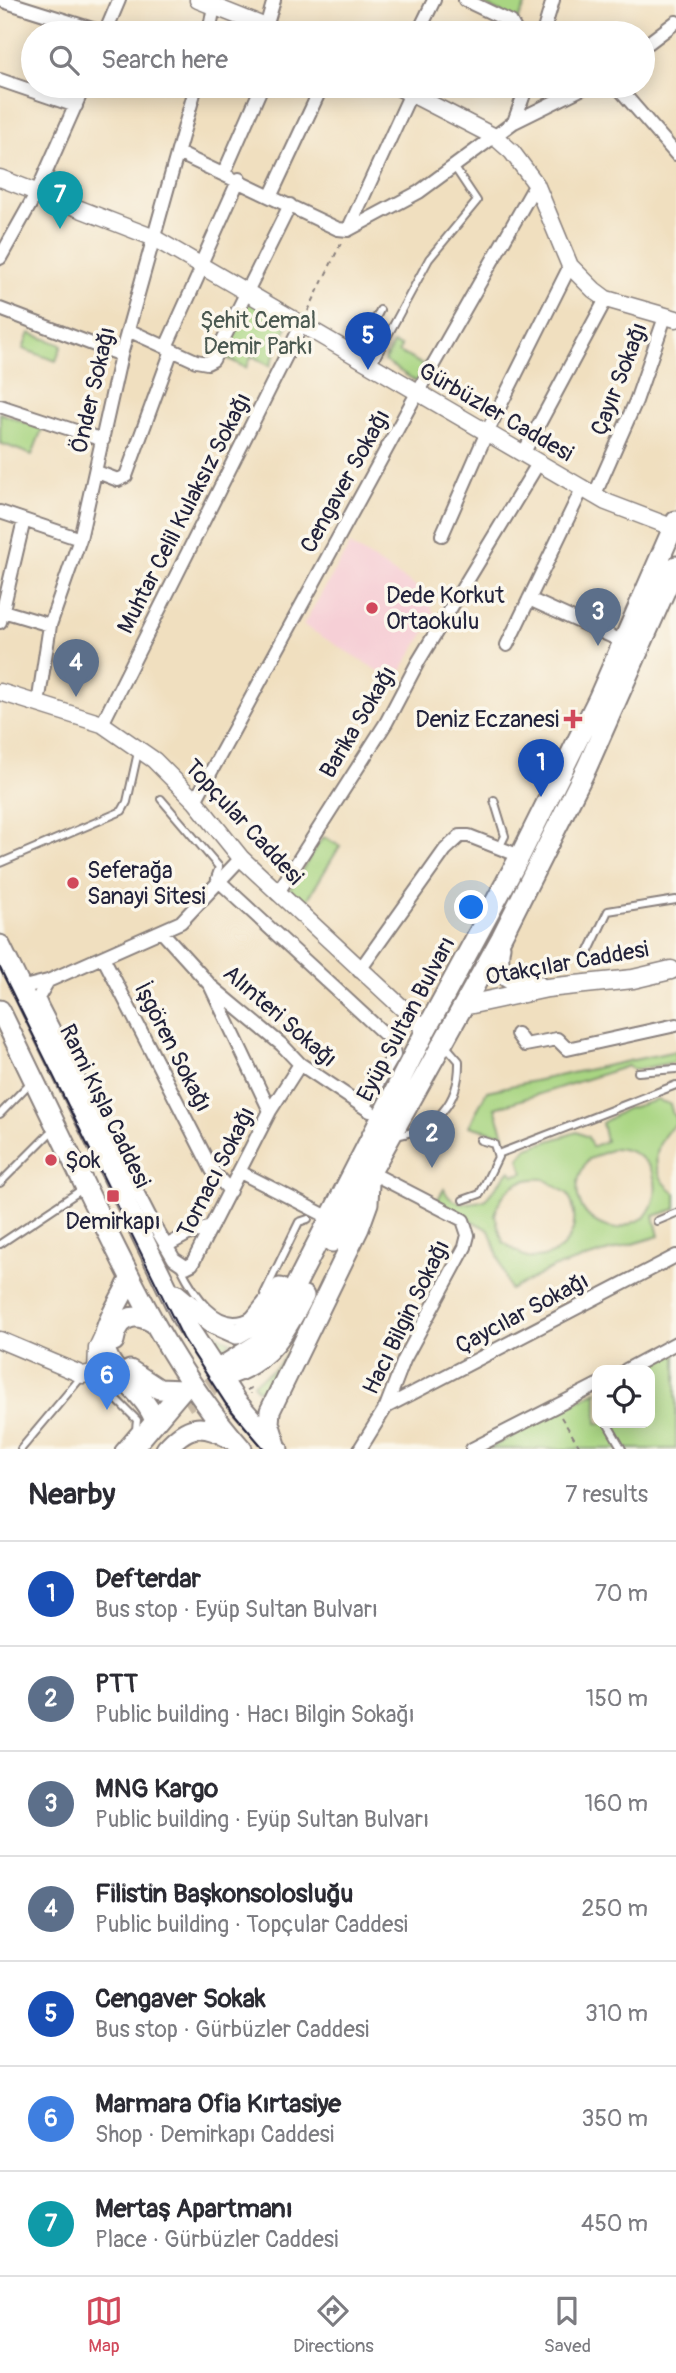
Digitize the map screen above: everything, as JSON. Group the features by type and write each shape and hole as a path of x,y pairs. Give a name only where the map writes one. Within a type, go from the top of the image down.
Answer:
{"main road":[{"name":"Eyüp Sultan Bulvarı","path":"675,526 625,642 520,856 449,992 426,1030 330,1218 268,1332 226,1370 254,1364 282,1338 388,1138 468,1002 501,938 587,767 676,566"},
{"path":"501,938 498,959 502,976 513,982 538,986"},
{"name":"Rami Kışla Caddesi","path":"0,945 188,1329 221,1379 278,1449"},
{"name":"Otakçılar Caddesi","path":"468,1002 538,986 673,970"},
{"name":"Otakçılar Caddesi","path":"468,1002 547,988 633,979 673,970"},
{"path":"449,992 468,1002"},
{"path":"0,1010 55,1128 152,1322 196,1392 239,1446"},
{"path":"426,1030 433,1048 430,1069"},
{"path":"278,1449 269,1423 270,1410 359,1228 368,1203 370,1172"},
{"path":"169,1288 210,1322 230,1333 243,1331 270,1305 313,1227 330,1218"},
{"path":"130,1279 105,1332 111,1362 120,1376 142,1395 155,1422"},
{"path":"152,1322 132,1316 120,1324 114,1340 119,1356 131,1372 144,1381 159,1389 184,1396"},
{"path":"132,1449 155,1422 184,1396"},
{"path":"145,1449 184,1396"},
{"path":"166,1449 183,1431 197,1426 212,1429 239,1446"}],"street":[{"path":"0,0 67,21"},
{"path":"110,21 119,0"},
{"path":"198,0 251,21"},
{"path":"273,21 274,0"},
{"path":"424,21 434,0"},
{"path":"464,0 508,21"},
{"path":"547,21 553,0"},
{"path":"211,21 214,6"},
{"path":"655,38 676,22"},
{"path":"0,80 21,87"},
{"path":"53,98 76,106"},
{"path":"0,258 37,192 79,98"},
{"name":"Önder Sokağı","path":"37,704 50,625 80,539 121,355 193,98"},
{"path":"224,173 257,98"},
{"path":"271,195 316,98"},
{"path":"348,230 409,98"},
{"path":"421,98 495,136 528,170 570,266 606,299 671,318"},
{"path":"514,122 523,98"},
{"path":"178,153 239,179 338,229 348,230 407,199 455,169 514,122 563,98"},
{"path":"628,98 676,153"},
{"name":"Gürbüzler Caddesi","path":"0,178 152,237 303,322 416,393 620,509 675,526"},
{"path":"97,472 118,480 126,476 169,348 239,179"},
{"name":"Cengaver Sokağı","path":"195,801 416,393 536,184"},
{"path":"128,330 204,363 213,360 290,205"},
{"path":"442,535 486,432 570,266"},
{"path":"523,454 606,299"},
{"path":"0,309 121,355"},
{"name":"Çayır Sokağı","path":"507,645 636,401 671,318"},
{"name":"Muhtar Celil Kulaksız Sokağı","path":"102,724 303,322"},
{"path":"0,406 103,440"},
{"name":"Barika Sokağı","path":"277,894 386,723 418,662 539,462"},
{"path":"0,512 80,539"},
{"path":"24,520 1,616 50,625"},
{"path":"529,599 625,642"},
{"name":"Topçular Caddesi","path":"0,692 102,724 139,748 195,801 241,858 277,894 426,1030"},
{"path":"359,971 452,842 460,836 469,836 520,856"},
{"path":"20,988 48,981 181,922 241,858"},
{"path":"220,882 392,1041 394,1055 364,1106"},
{"name":"Alınteri Sokağı","path":"162,932 211,986 282,1045 300,1064 381,1118"},
{"name":"İşgören Sokağı","path":"103,957 212,1170 230,1191"},
{"name":"Tornacı Sokağı","path":"48,981 40,992 42,1007 166,1246 180,1265 186,1267 192,1264 270,1111 300,1064"},
{"path":"211,986 270,1111"},
{"path":"516,1034 525,1045 557,1038 567,1049 676,1025"},
{"path":"240,1172 330,1218"},
{"name":"Hacı Bilgin Sokağı","path":"360,1449 386,1407 402,1365 465,1247 468,1235 463,1220 370,1172"},
{"path":"166,1246 211,1227"},
{"name":"Çaycılar Sokağı","path":"386,1407 676,1256"},
{"path":"0,1340 83,1374 96,1372 97,1348 105,1332"},
{"path":"635,1365 676,1343"},
{"path":"472,1449 592,1388"}],"lane":[{"path":"372,365 429,259 477,201 455,169"},
{"path":"347,350 357,336 367,336 380,310"},
{"path":"0,863 122,811 127,802 139,748"},
{"path":"161,799 219,867 219,873 204,890 201,903"},
{"path":"494,800 504,830 499,848"},
{"path":"588,954 608,911 676,900"},
{"path":"388,1138 425,1129 445,1106 459,1079 459,1061 443,1044"},
{"path":"638,1072 676,1069"},
{"path":"0,1114 33,1080"},
{"path":"463,1200 480,1194 498,1154 676,1085"},
{"path":"0,1183 55,1128"},
{"path":"480,1140 494,1144 498,1154"},
{"path":"0,1244 86,1187"},
{"path":"657,1221 676,1213"},
{"path":"180,1265 194,1294 212,1311 227,1319 248,1318 258,1307 299,1223 308,1219"},
{"path":"21,1449 83,1374 112,1395 137,1420 136,1429 119,1449"},
{"path":"610,1428 622,1449"}],"path":[{"path":"303,322 348,230"},
{"path":"561,1417 580,1449"}],"shaded area":[{"name":"Dede Korkut Ortaokulu","path":"350,545 425,592 435,616 395,681 303,625"}],"green space":[{"path":"476,0 522,0 527,2 517,21"},
{"name":"Şehit Cemal Demir Parkı","path":"247,301 288,324 270,366 252,356 246,368 221,355"},
{"path":"29,333 62,345 56,361 23,349"},
{"path":"393,344 401,346 399,352 423,365 429,359 417,382 384,361"},
{"path":"0,413 42,429 32,455 0,443"},
{"path":"323,837 340,846 303,907 286,895"},
{"path":"676,1051 676,1062 634,1070 628,1066 495,1108 504,1135 469,1126 487,1091"},
{"path":"657,1100 670,1104 673,1115 676,1115 676,1124 662,1140 656,1159 661,1178 676,1193 676,1209 654,1216 659,1236 553,1268 510,1290 489,1230 436,1202 444,1189 451,1199 461,1203 485,1200 510,1170 514,1175 523,1173 519,1158 527,1148 577,1132 588,1137 592,1147 606,1141 602,1123 626,1109","holes":["615,1148 639,1156 653,1173 655,1184 655,1195 644,1218 618,1229 594,1221 580,1204 578,1193 578,1182 589,1159","544,1179 568,1194 573,1207 573,1230 568,1240 552,1254 527,1258 503,1242 495,1215 501,1199 512,1187 526,1180"]},
{"path":"213,1332 231,1342 215,1356 205,1339"},
{"path":"676,1350 676,1449 488,1449 592,1394 592,1428 655,1428 655,1365 647,1365"},
{"path":"289,1351 269,1394 257,1389 253,1383 276,1368"}],"tunnel":[{"path":"185,1403 230,1374"}],"tram line":[{"path":"0,968 183,1338 226,1404 264,1449"}],"place":[{"name":"Mertaş Apartmanı","path":"60,229"},
{"name":"Cengaver Sokak","path":"368,370"},
{"name":"Dede Korkut Ortaokulu","path":"372,608"},
{"name":"MNG Kargo","path":"598,646"},
{"name":"Filistin Başkonsolosluğu","path":"76,697"},
{"name":"Deniz Eczanesi","path":"573,719"},
{"name":"Defterdar","path":"541,797"},
{"name":"Seferağa Sanayi Sitesi","path":"73,883"},
{"name":"Şok","path":"51,1160"},
{"name":"PTT","path":"432,1168"},
{"name":"Demirkapı","path":"113,1196"},
{"name":"Marmara Ofia Kırtasiye","path":"107,1410"}]}
